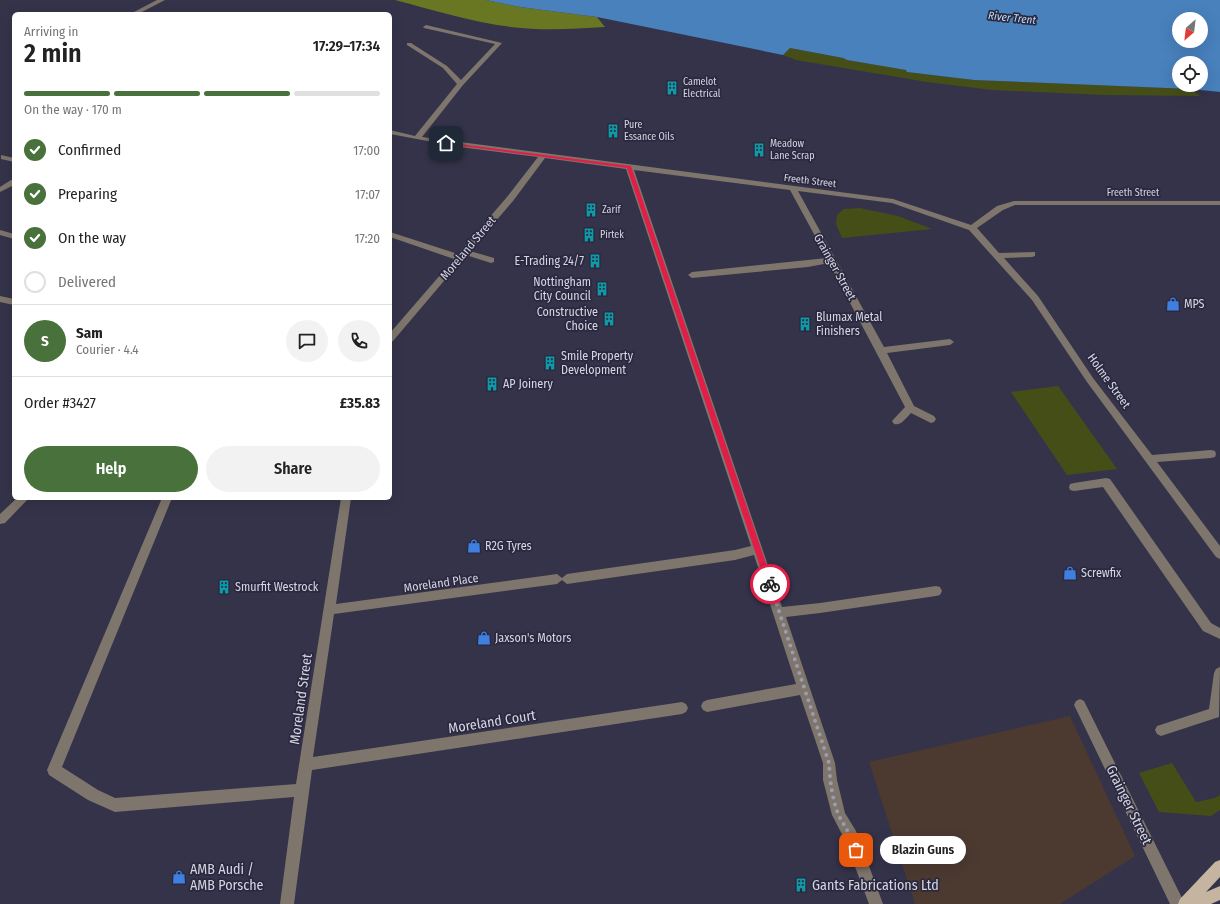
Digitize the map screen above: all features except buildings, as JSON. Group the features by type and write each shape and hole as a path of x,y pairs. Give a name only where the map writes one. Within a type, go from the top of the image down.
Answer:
{"main road":[{"path":"1185,904 1220,867"},
{"path":"1194,904 1220,893"}],"street":[{"path":"137,12 162,0"},
{"path":"417,138 461,84 499,43 426,27"},
{"path":"409,44 445,67 461,84"},
{"name":"Freeth Street","path":"392,132 417,138 793,189 893,201 972,228 1000,208 1014,203 1220,203"},
{"name":"Moreland Street","path":"392,337 510,199 544,155"},
{"path":"4,157 12,159"},
{"path":"629,167 829,763 830,780 839,815 851,836 876,904"},
{"path":"0,190 12,183"},
{"name":"Grainger Street","path":"793,189 881,351 910,408"},
{"name":"Holme Street","path":"972,228 1035,298 1090,380 1151,459 1220,554"},
{"path":"0,232 12,236"},
{"path":"392,235 462,255 491,260"},
{"path":"997,256 1032,254"},
{"path":"692,275 808,264 832,260"},
{"path":"0,299 12,302"},
{"path":"881,351 950,342"},
{"path":"898,422 910,408 931,419"},
{"path":"1151,459 1211,454"},
{"path":"1074,487 1106,482 1207,627 1220,634"},
{"path":"1,520 22,500"},
{"path":"166,500 54,770 93,795 115,805 302,790"},
{"name":"Moreland Street","path":"287,904 302,790 346,500"},
{"name":"Moreland Place","path":"329,610 735,555 758,549"},
{"path":"779,612 820,608 936,591"},
{"path":"1161,730 1215,714 1220,673"},
{"path":"707,706 804,688"},
{"name":"Grainger Street","path":"1080,705 1178,904"},
{"name":"Moreland Court","path":"307,764 682,708"}],"shaded area":[{"path":"1070,716 1135,856 1060,904 915,904 869,762"}],"green space":[{"path":"395,0 486,0 520,7 597,17 605,27 546,29 511,27 467,19"},
{"path":"790,48 847,60 907,70 907,72 974,80 1172,88 1172,92 1195,92 1200,96 1104,95 992,90 927,82 796,60 783,55"},
{"path":"860,208 898,216 932,229 842,238 836,224 837,215 844,209"},
{"path":"1058,386 1117,469 1067,475 1011,392"},
{"path":"1172,763 1196,802 1215,798 1220,795 1220,810 1211,816 1159,812 1139,773"}],"water":[{"name":"River Trent","path":"486,0 1220,0 1220,92 1208,91 1208,56 1172,56 1172,88 974,80 907,72 906,70 790,48 783,55 597,17 520,7"}],"way so far":[{"path":"770,584 829,763 830,780 839,815 851,836 856,850"}],"place":[{"name":"Camelot Electrical","path":"672,88"},
{"name":"Pure Essance Oils","path":"613,131"},
{"name":"Meadow Lane Scrap","path":"759,150"},
{"name":"Zarif","path":"591,210"},
{"name":"Pirtek","path":"589,235"},
{"name":"E-Trading 24/7","path":"595,261"},
{"name":"Nottingham City Council","path":"602,289"},
{"name":"MPS","path":"1173,304"},
{"name":"Constructive Choice","path":"609,319"},
{"name":"Blumax Metal Finishers","path":"805,324"},
{"name":"Smile Property Development","path":"550,363"},
{"name":"AP Joinery","path":"492,384"},
{"name":"R2G Tyres","path":"474,546"},
{"name":"Screwfix","path":"1070,573"},
{"name":"Smurfit Westrock","path":"224,587"},
{"name":"Jaxson's Motors","path":"484,638"},
{"name":"Blazin Guns","path":"856,850"},
{"name":"AMB Audi / AMB Porsche","path":"179,877"},
{"name":"Gants Fabrications Ltd","path":"801,885"}],"route":[{"path":"446,143 629,167 770,584"}]}
